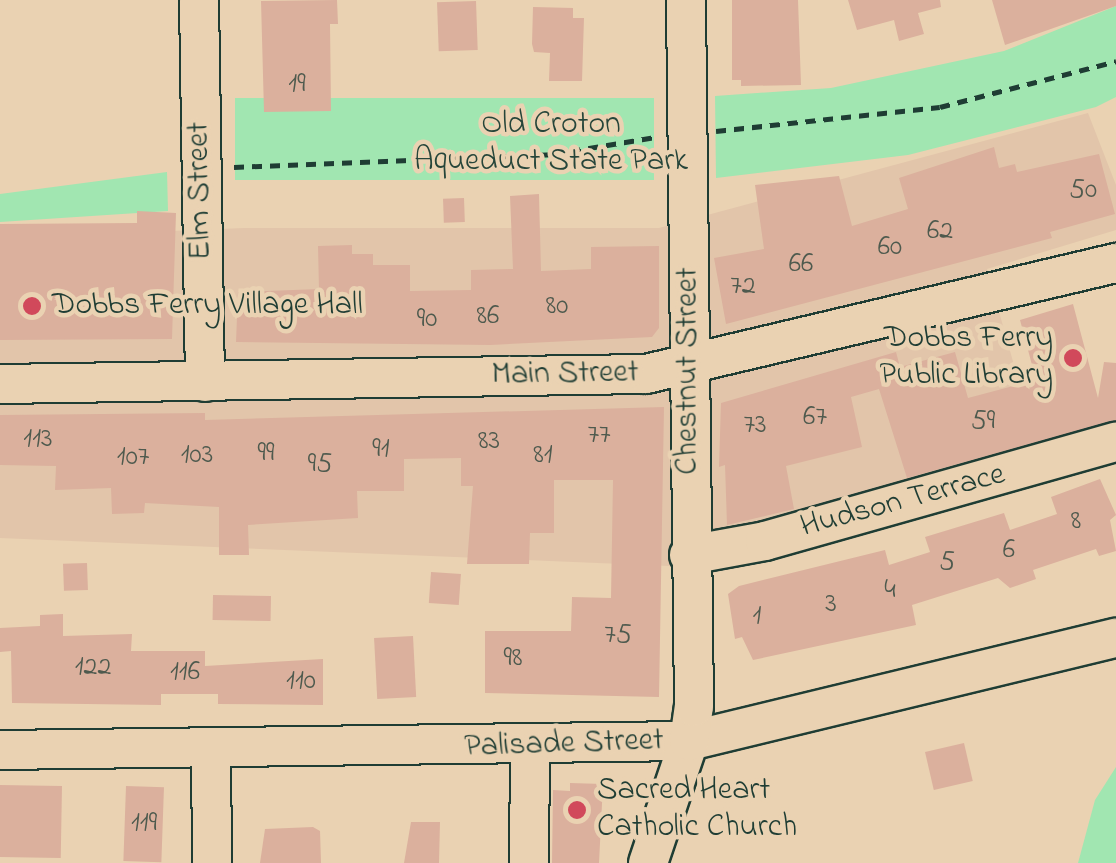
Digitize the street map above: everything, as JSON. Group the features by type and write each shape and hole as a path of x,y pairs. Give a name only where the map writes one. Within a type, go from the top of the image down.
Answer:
{"street":[{"name":"Elm Street","path":"199,0 205,382"},
{"name":"Chestnut Street","path":"648,863 690,741 686,0"},
{"name":"Main Street","path":"0,384 646,374 689,367 1116,263"},
{"name":"Hudson Terrace","path":"689,555 765,541 1116,442"},
{"name":"Palisade Street","path":"0,750 530,747 690,741 1116,638"},
{"path":"529,863 530,747"},
{"path":"211,749 212,863"}],"path":[{"path":"200,169 552,154 688,132 940,107 1116,62"}],"shaded area":[{"path":"1088,113 1116,185 1116,230 987,269 1039,454 669,566 0,538 0,238 244,228 659,228"}],"green space":[{"name":"Old Croton Aqueduct State Park","path":"1116,6 1116,97 1096,107 908,155 716,178 715,96 831,88 1004,51"},
{"name":"Old Croton Aqueduct State Park","path":"235,98 654,98 654,180 235,180"},
{"path":"167,172 168,211 0,222 0,194"},
{"path":"1116,767 1116,863 1078,863 1095,800"}],"building":[{"path":"337,0 338,24 330,24 331,111 264,112 261,1"},
{"path":"732,0 798,0 801,85 741,86 741,80 732,80"},
{"path":"848,0 940,0 941,7 918,13 924,34 899,41 894,20 857,30"},
{"path":"992,0 1116,0 1116,6 1005,45"},
{"path":"476,1 478,50 439,51 437,2"},
{"path":"533,7 573,8 573,18 584,18 582,81 549,81 550,53 534,52 532,44"},
{"path":"994,147 999,168 1015,164 1017,172 1099,154 1115,214 1050,232 1052,238 726,324 714,258 764,249 755,185 839,176 852,226 908,209 899,178"},
{"path":"539,194 541,271 591,269 591,247 659,246 659,328 652,337 490,345 236,342 238,292 319,289 318,246 352,245 352,254 373,254 373,265 410,265 410,291 471,290 471,270 513,269 510,196"},
{"path":"464,198 465,222 444,223 443,199"},
{"path":"137,211 176,213 172,339 0,340 0,224 137,223"},
{"path":"1073,304 1098,398 1104,362 1116,363 1116,420 907,478 879,389 851,397 862,447 786,466 794,509 727,525 725,465 719,467 721,403 896,352 900,367 955,352 968,398 1036,380 1020,320"},
{"path":"664,407 659,697 485,693 485,631 571,631 572,597 611,598 613,480 554,480 554,533 530,533 529,564 467,564 473,486 461,486 461,458 404,459 404,491 357,491 358,518 248,525 249,555 219,555 219,507 145,503 144,513 112,514 111,488 55,490 56,466 0,465 0,415 205,413 205,420"},
{"path":"1100,479 1116,515 1110,520 1116,551 1099,556 1096,549 1033,570 1036,579 1010,588 998,578 912,605 916,625 753,660 742,637 735,639 728,594 739,586 885,550 889,565 930,552 925,537 1004,513 1010,530 1057,514 1051,497"},
{"path":"87,563 88,590 64,591 63,564"},
{"path":"431,572 461,574 459,605 429,603"},
{"path":"213,595 271,596 271,621 213,620"},
{"path":"63,614 63,636 132,634 131,651 205,651 205,666 323,659 323,705 218,704 218,694 161,694 161,705 12,703 11,651 0,652 0,628 40,626 40,615"},
{"path":"413,636 416,697 377,699 374,638"},
{"path":"964,743 973,781 934,790 925,752"},
{"name":"Sacred Heart Catholic Church","path":"570,783 603,784 599,863 552,863 553,790 570,791"},
{"path":"0,785 62,786 61,858 0,857"},
{"path":"126,786 164,787 161,862 123,861"},
{"path":"411,822 440,822 439,863 404,863"},
{"path":"313,827 320,831 321,863 260,863 265,829"}],"place":[{"name":"Dobbs Ferry Village Hall","path":"32,306"},
{"name":"Dobbs Ferry Public Library","path":"1073,358"},
{"name":"Sacred Heart Catholic Church","path":"577,810"}]}
